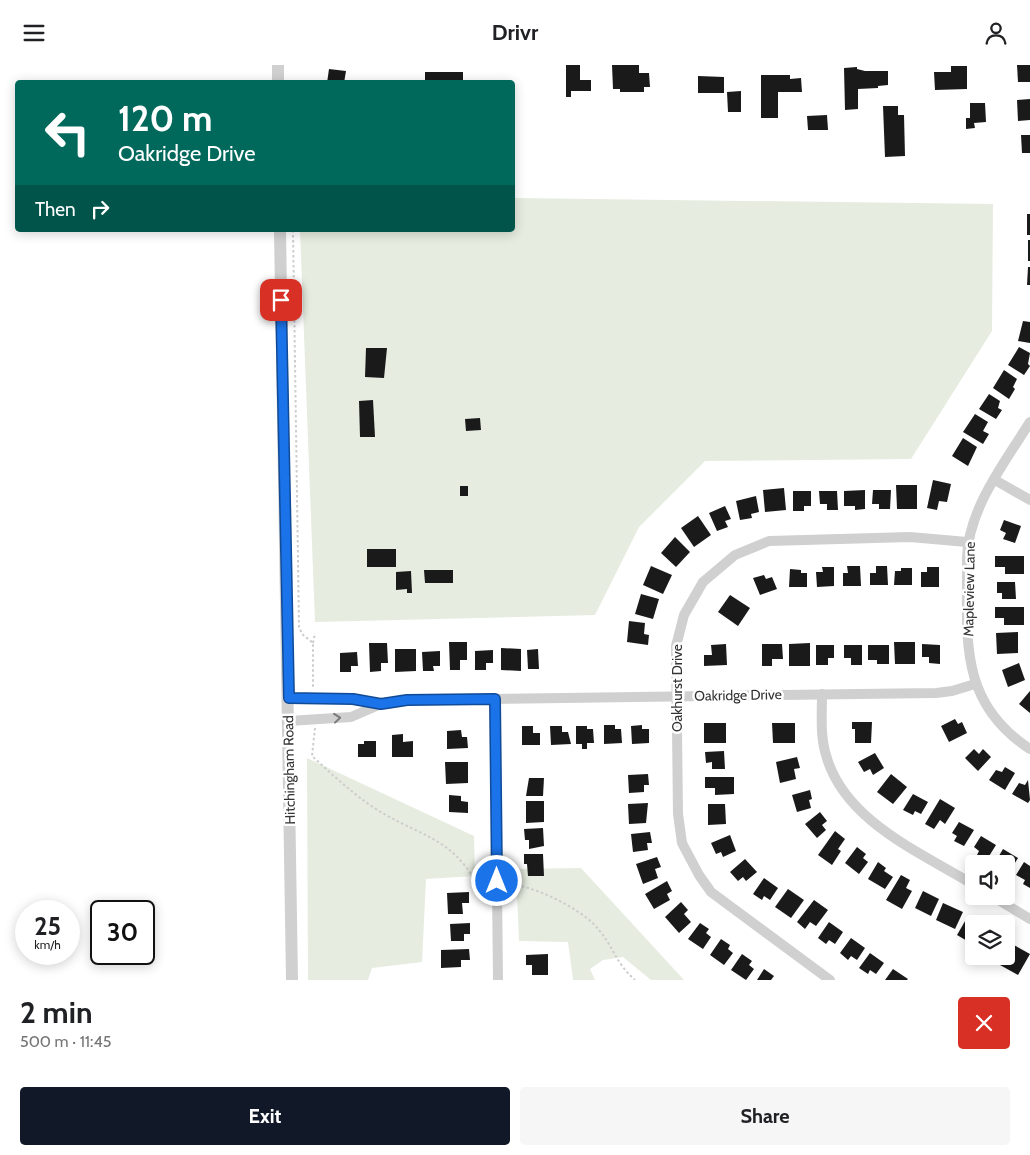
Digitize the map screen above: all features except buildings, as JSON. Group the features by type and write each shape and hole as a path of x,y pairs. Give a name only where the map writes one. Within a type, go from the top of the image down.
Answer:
{"street":[{"path":"278,65 278,80"},
{"name":"Hitchingham Road","path":"280,232 289,698 292,980"},
{"name":"Mapleview Lane","path":"1030,422 973,521 967,542 968,656 975,684 993,717 1010,734 1030,749"},
{"path":"995,480 1030,500"},
{"name":"Oakhurst Drive","path":"830,980 711,892 690,860 679,829 676,646 684,615 703,582 734,555 769,541 910,537 967,542"},
{"name":"Oakridge Drive","path":"289,721 351,717 381,704 407,700 936,693 952,691 975,684"},
{"path":"822,694 825,754 842,792 857,809 880,828 965,880"},
{"name":"Oakridge Drive","path":"289,698 353,699 381,704"},
{"path":"495,699 498,980"},
{"path":"1007,905 1030,919"}],"path":[{"path":"293,232 299,627 302,634 313,643"},
{"path":"313,699 313,643 315,633"},
{"path":"315,720 312,756 339,781 385,815 446,845 466,865 474,879 497,881 563,901 599,929 621,968 634,980"}],"shaded area":[{"path":"515,198 993,204 992,331 911,459 705,461 639,527 595,615 315,622 300,232 515,232"},
{"path":"307,758 474,836 475,876 426,879 422,962 372,968 368,980 308,980"},
{"path":"581,868 684,980 651,980 623,957 603,960 590,969 595,980 573,980 568,942 519,941 516,869"}],"route":[{"path":"281,300 289,698 353,699 381,704 407,700 495,699 497,881"}]}
